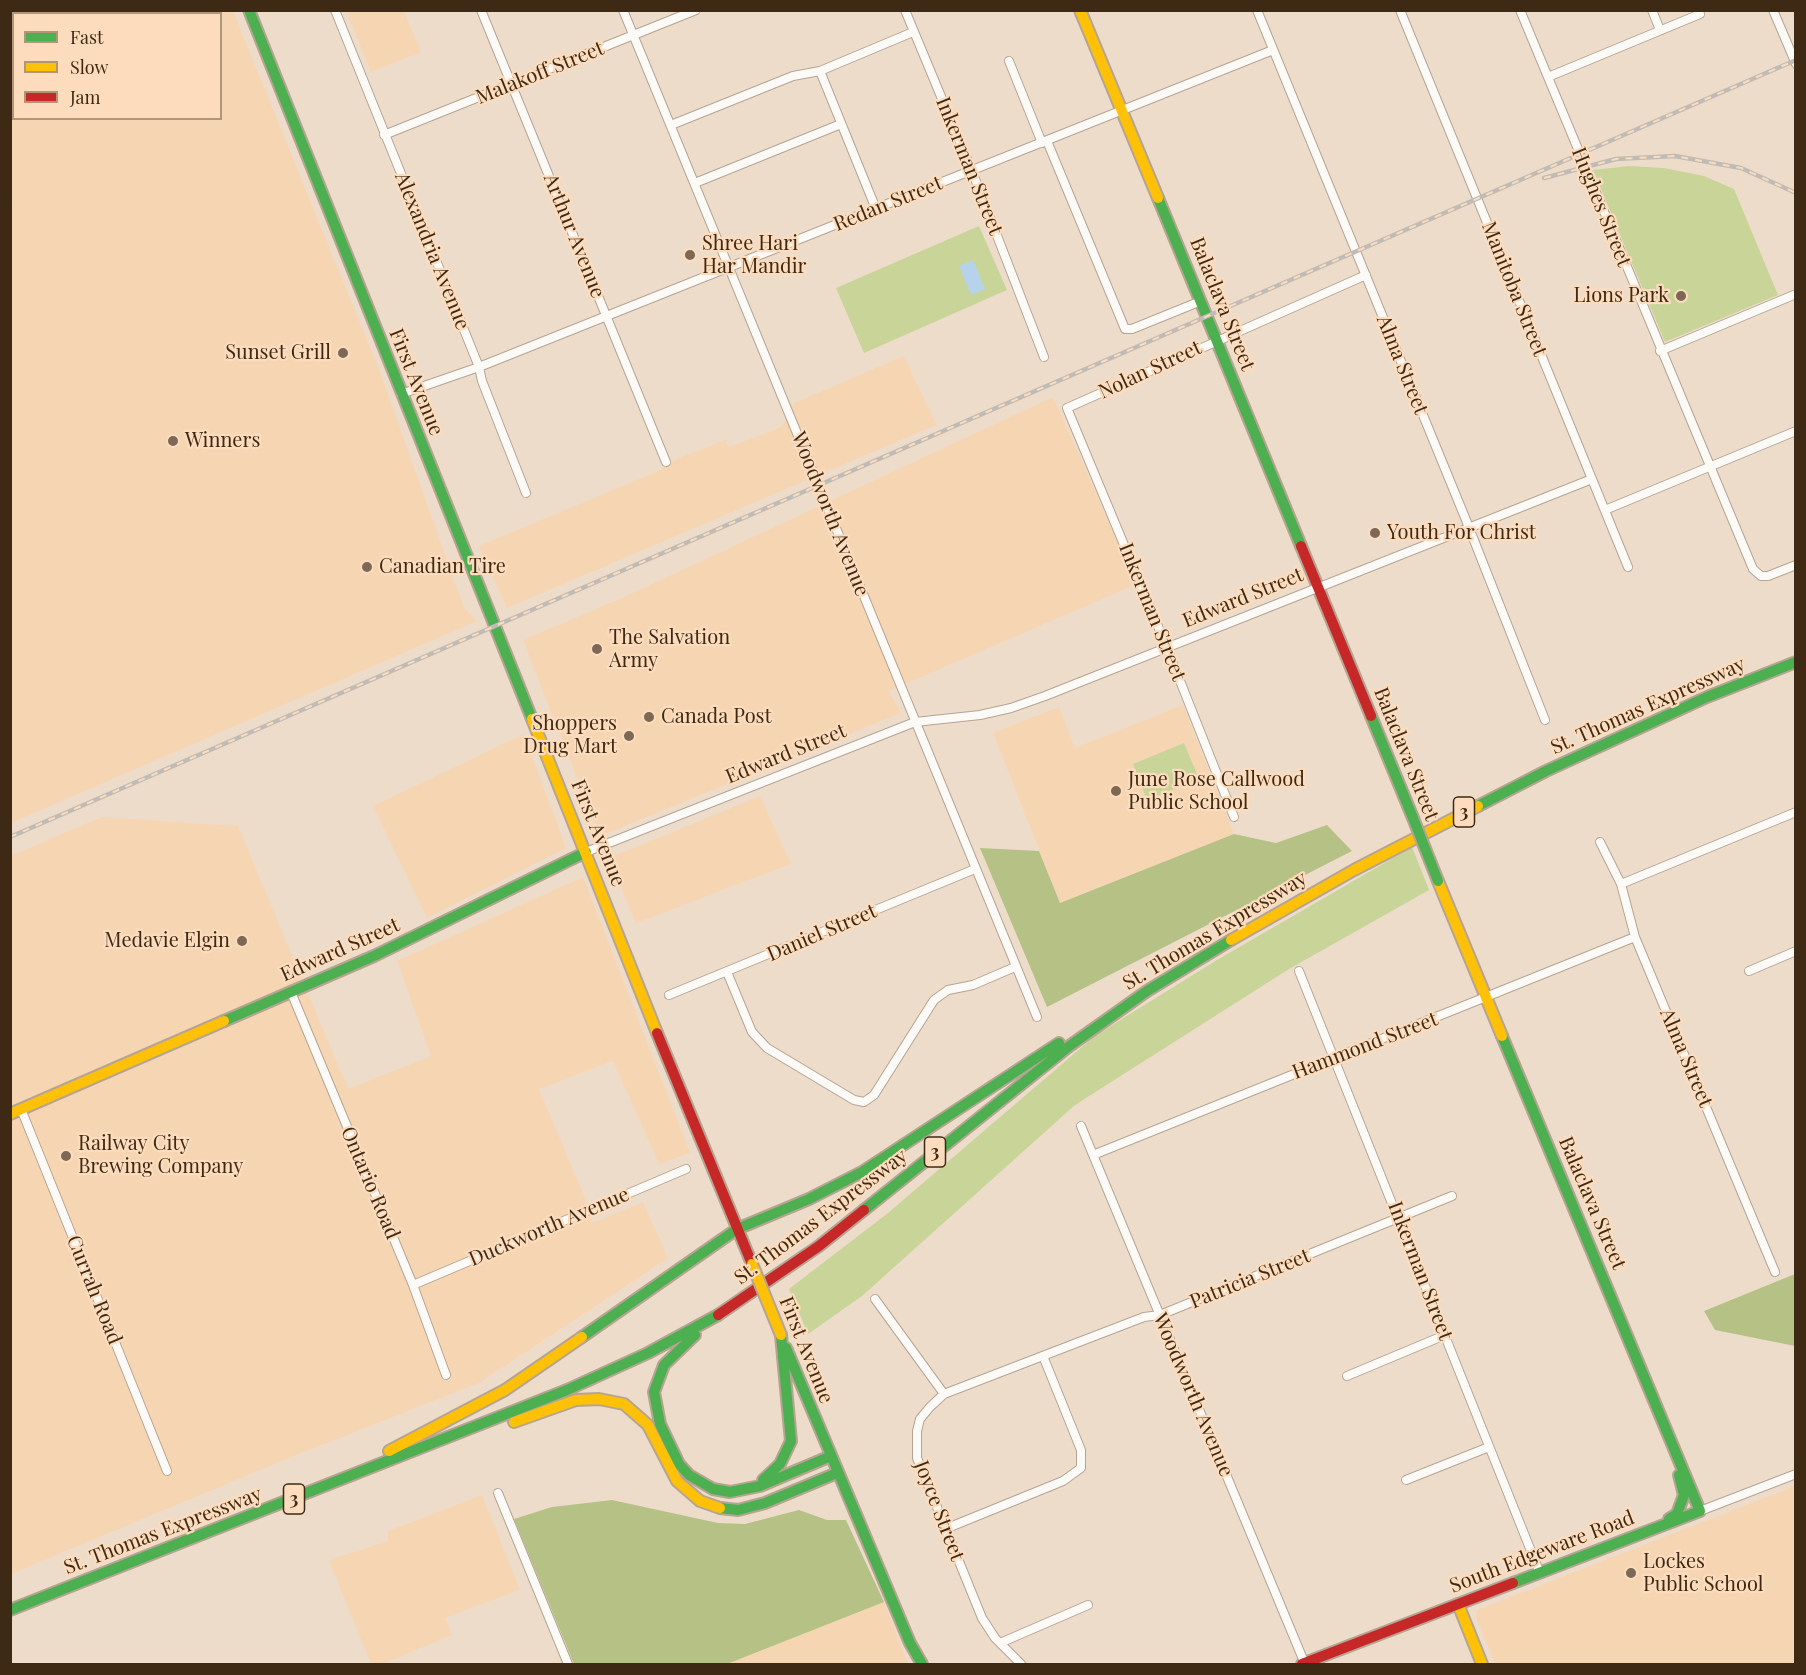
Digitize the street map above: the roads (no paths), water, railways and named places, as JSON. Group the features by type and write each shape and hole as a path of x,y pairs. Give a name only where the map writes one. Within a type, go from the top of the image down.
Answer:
{"main road":[{"name":"First Avenue","path":"249,10 737,1229 837,1473 910,1643 922,1665"},
{"name":"Balaclava Street","path":"1080,10 1700,1511"},
{"name":"St. Thomas Expressway","path":"10,1610 184,1543 598,1376 723,1313 819,1246 1068,1047 1147,991 1262,922 1470,809 1707,697 1796,662"},
{"name":"Edward Street","path":"16,1111 374,956 505,893 565,860 586,852"},
{"path":"184,1543 396,1448 467,1413 563,1352 737,1229 809,1199 862,1172 1025,1064 1147,991"},
{"path":"723,1313 687,1341 664,1365 657,1378 655,1407 671,1449 689,1475 713,1489 738,1491 760,1486 831,1456"},
{"path":"738,1491 771,1474 787,1455 791,1441 791,1419 781,1335"},
{"path":"405,1455 447,1446 566,1403 598,1399 624,1404 642,1418 677,1481 690,1494 711,1506 738,1510 752,1507 837,1473"},
{"path":"1647,1531 1677,1514 1684,1495 1670,1437"},
{"name":"South Edgeware Road","path":"1304,1664 1539,1571 1700,1511"},
{"path":"1458,1604 1482,1665"}],"street":[{"name":"Alexandria Avenue","path":"335,10 479,367 482,381 526,492"},
{"name":"Arthur Avenue","path":"481,10 666,462"},
{"name":"Woodworth Avenue","path":"623,10 975,869 998,917 1015,967 1037,1017"},
{"name":"Malakoff Street","path":"384,135 696,10"},
{"name":"Inkerman Street","path":"905,10 972,171 1044,357"},
{"name":"Alma Street","path":"1257,10 1545,720"},
{"name":"Manitoba Street","path":"1400,10 1628,567"},
{"name":"Hughes Street","path":"1520,10 1660,351 1753,569 1761,576 1768,576 1796,565"},
{"path":"1652,10 1660,30"},
{"path":"1773,10 1796,64"},
{"path":"1548,77 1700,14"},
{"path":"671,125 793,76 820,71 913,32"},
{"name":"Redan Street","path":"401,394 479,367 1273,50"},
{"path":"1009,61 1125,329 1132,329 1201,301"},
{"path":"820,71 876,209"},
{"path":"694,183 841,124"},
{"name":"Nolan Street","path":"1067,408 1216,339 1366,275"},
{"path":"1660,351 1796,294"},
{"name":"Inkerman Street","path":"1067,408 1167,648 1234,817"},
{"path":"1605,510 1796,431"},
{"name":"Edward Street","path":"586,852 915,722 980,715 1011,708 1593,479"},
{"path":"1621,884 1796,812"},
{"name":"Alma Street","path":"1600,842 1621,884 1635,937 1775,1272"},
{"name":"Daniel Street","path":"669,995 975,869"},
{"name":"Hammond Street","path":"1094,1155 1635,937"},
{"path":"1749,971 1796,951"},
{"path":"727,972 752,1032 767,1048 854,1100 864,1102 874,1095 934,1000 948,990 973,985 1015,967"},
{"name":"Inkerman Street","path":"1299,971 1539,1571"},
{"name":"Ontario Road","path":"291,992 413,1285 446,1375"},
{"name":"Currah Road","path":"16,1111 166,1471"},
{"name":"Woodworth Avenue","path":"1081,1126 1304,1664"},
{"name":"Duckworth Avenue","path":"413,1285 686,1169"},
{"name":"Patricia Street","path":"944,1394 1144,1317 1160,1315 1452,1196"},
{"path":"875,1299 944,1394"},
{"path":"1347,1376 1445,1335"},
{"path":"945,1529 1063,1481 1081,1468 1082,1450 1043,1356"},
{"name":"Joyce Street","path":"944,1394 920,1419 915,1450 923,1477 982,1618 1000,1643 1021,1665"},
{"path":"1406,1479 1489,1447"},
{"name":"South Edgeware Road","path":"1700,1511 1796,1474"},
{"path":"498,1493 568,1665"},
{"path":"1000,1643 1088,1605"}],"water":[{"path":"973,260 985,289 971,295 959,266"}],"railway":[{"path":"10,837 1796,60"},
{"path":"1544,178 1616,159 1675,156 1741,168 1796,193"}],"place":[{"name":"Shree Hari Har Mandir","path":"690,255"},
{"name":"Lions Park","path":"1681,296"},
{"name":"Sunset Grill","path":"343,353"},
{"name":"Winners","path":"173,441"},
{"name":"Youth For Christ","path":"1375,533"},
{"name":"Canadian Tire","path":"367,567"},
{"name":"The Salvation Army","path":"597,649"},
{"name":"Canada Post","path":"649,717"},
{"name":"Shoppers Drug Mart","path":"629,736"},
{"name":"June Rose Callwood Public School","path":"1116,791"},
{"name":"Medavie Elgin","path":"242,941"},
{"name":"Railway City Brewing Company","path":"66,1156"},
{"name":"Lockes Public School","path":"1631,1573"}]}
